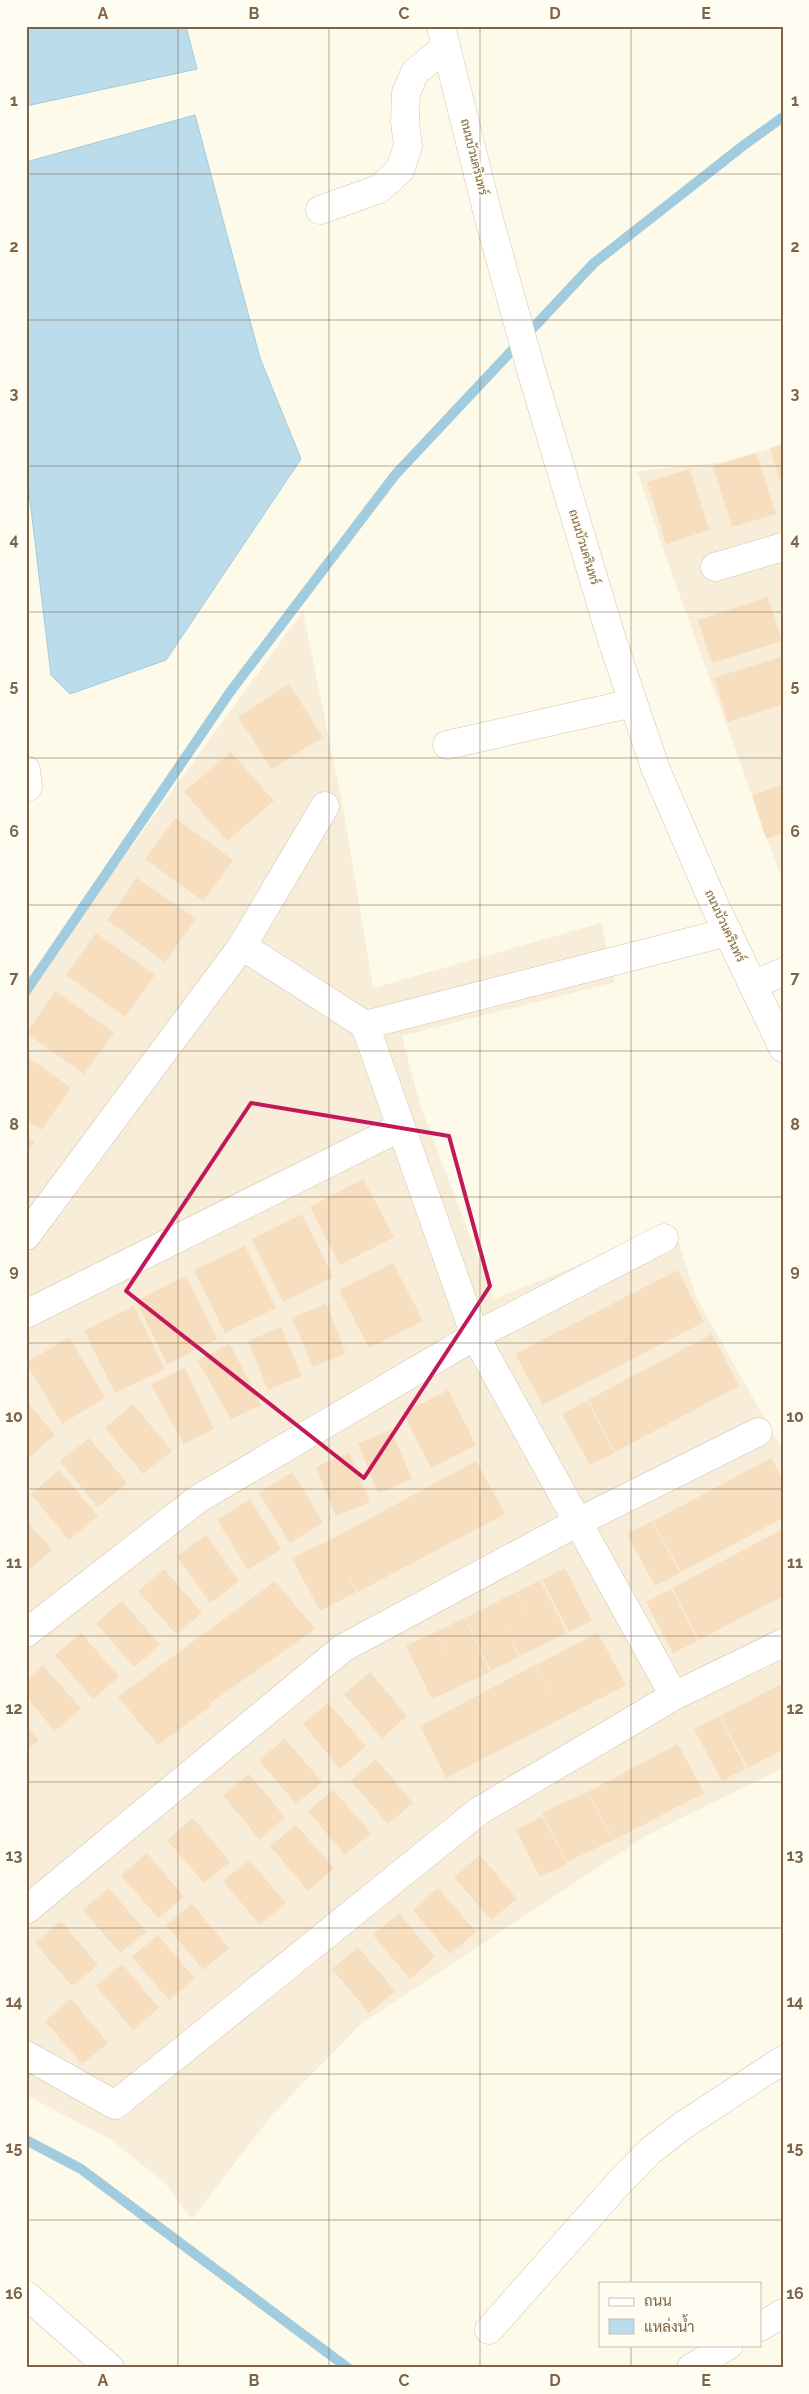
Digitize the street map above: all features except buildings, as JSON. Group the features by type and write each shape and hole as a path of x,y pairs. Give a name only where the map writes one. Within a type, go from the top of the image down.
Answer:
{"street":[{"path":"320,210 379,189 400,170 408,146 405,122 406,93 415,72 443,37"},
{"name":"ถนนบัวนครินทร์","path":"443,37 514,311 612,640 633,703 656,770 728,932 783,1048"},
{"path":"715,567 783,548"},
{"path":"448,745 633,703"},
{"path":"26,1236 242,946 325,806"},
{"path":"365,1025 728,932"},
{"path":"242,946 365,1025 475,1336 674,1696"},
{"path":"753,985 783,972"},
{"path":"26,1314 401,1127"},
{"path":"26,1633 198,1499 475,1336 664,1238"},
{"path":"26,1910 343,1648 578,1522 758,1432"},
{"path":"26,2055 115,2105 480,1811 674,1696 783,1643"},
{"path":"489,2330 618,2184 649,2152 682,2126 783,2060"},
{"path":"26,2295 110,2368"},
{"path":"762,2326 783,2313"},
{"path":"692,2368 727,2346"}],"highlighted area":[{"path":"251,1103 449,1136 490,1286 364,1478 126,1291"}],"shaded area":[{"path":"783,445 783,882 637,471 723,462"},
{"path":"303,611 342,802 373,988 601,923 615,982 402,1036 420,1105 494,1299 596,1258 678,1240 696,1297 783,1451 783,1768 649,1834 362,2023 271,2116 192,2219 165,2183 110,2139 26,2095 26,992"}],"water":[{"path":"26,26 186,26 197,69 26,106"},
{"path":"195,115 260,358 301,459 166,660 70,694 51,675 26,468 26,162"}],"waterway":[{"path":"26,991 230,692 395,475 594,263 744,145 783,117"},
{"path":"26,2140 81,2169 348,2368"}]}
